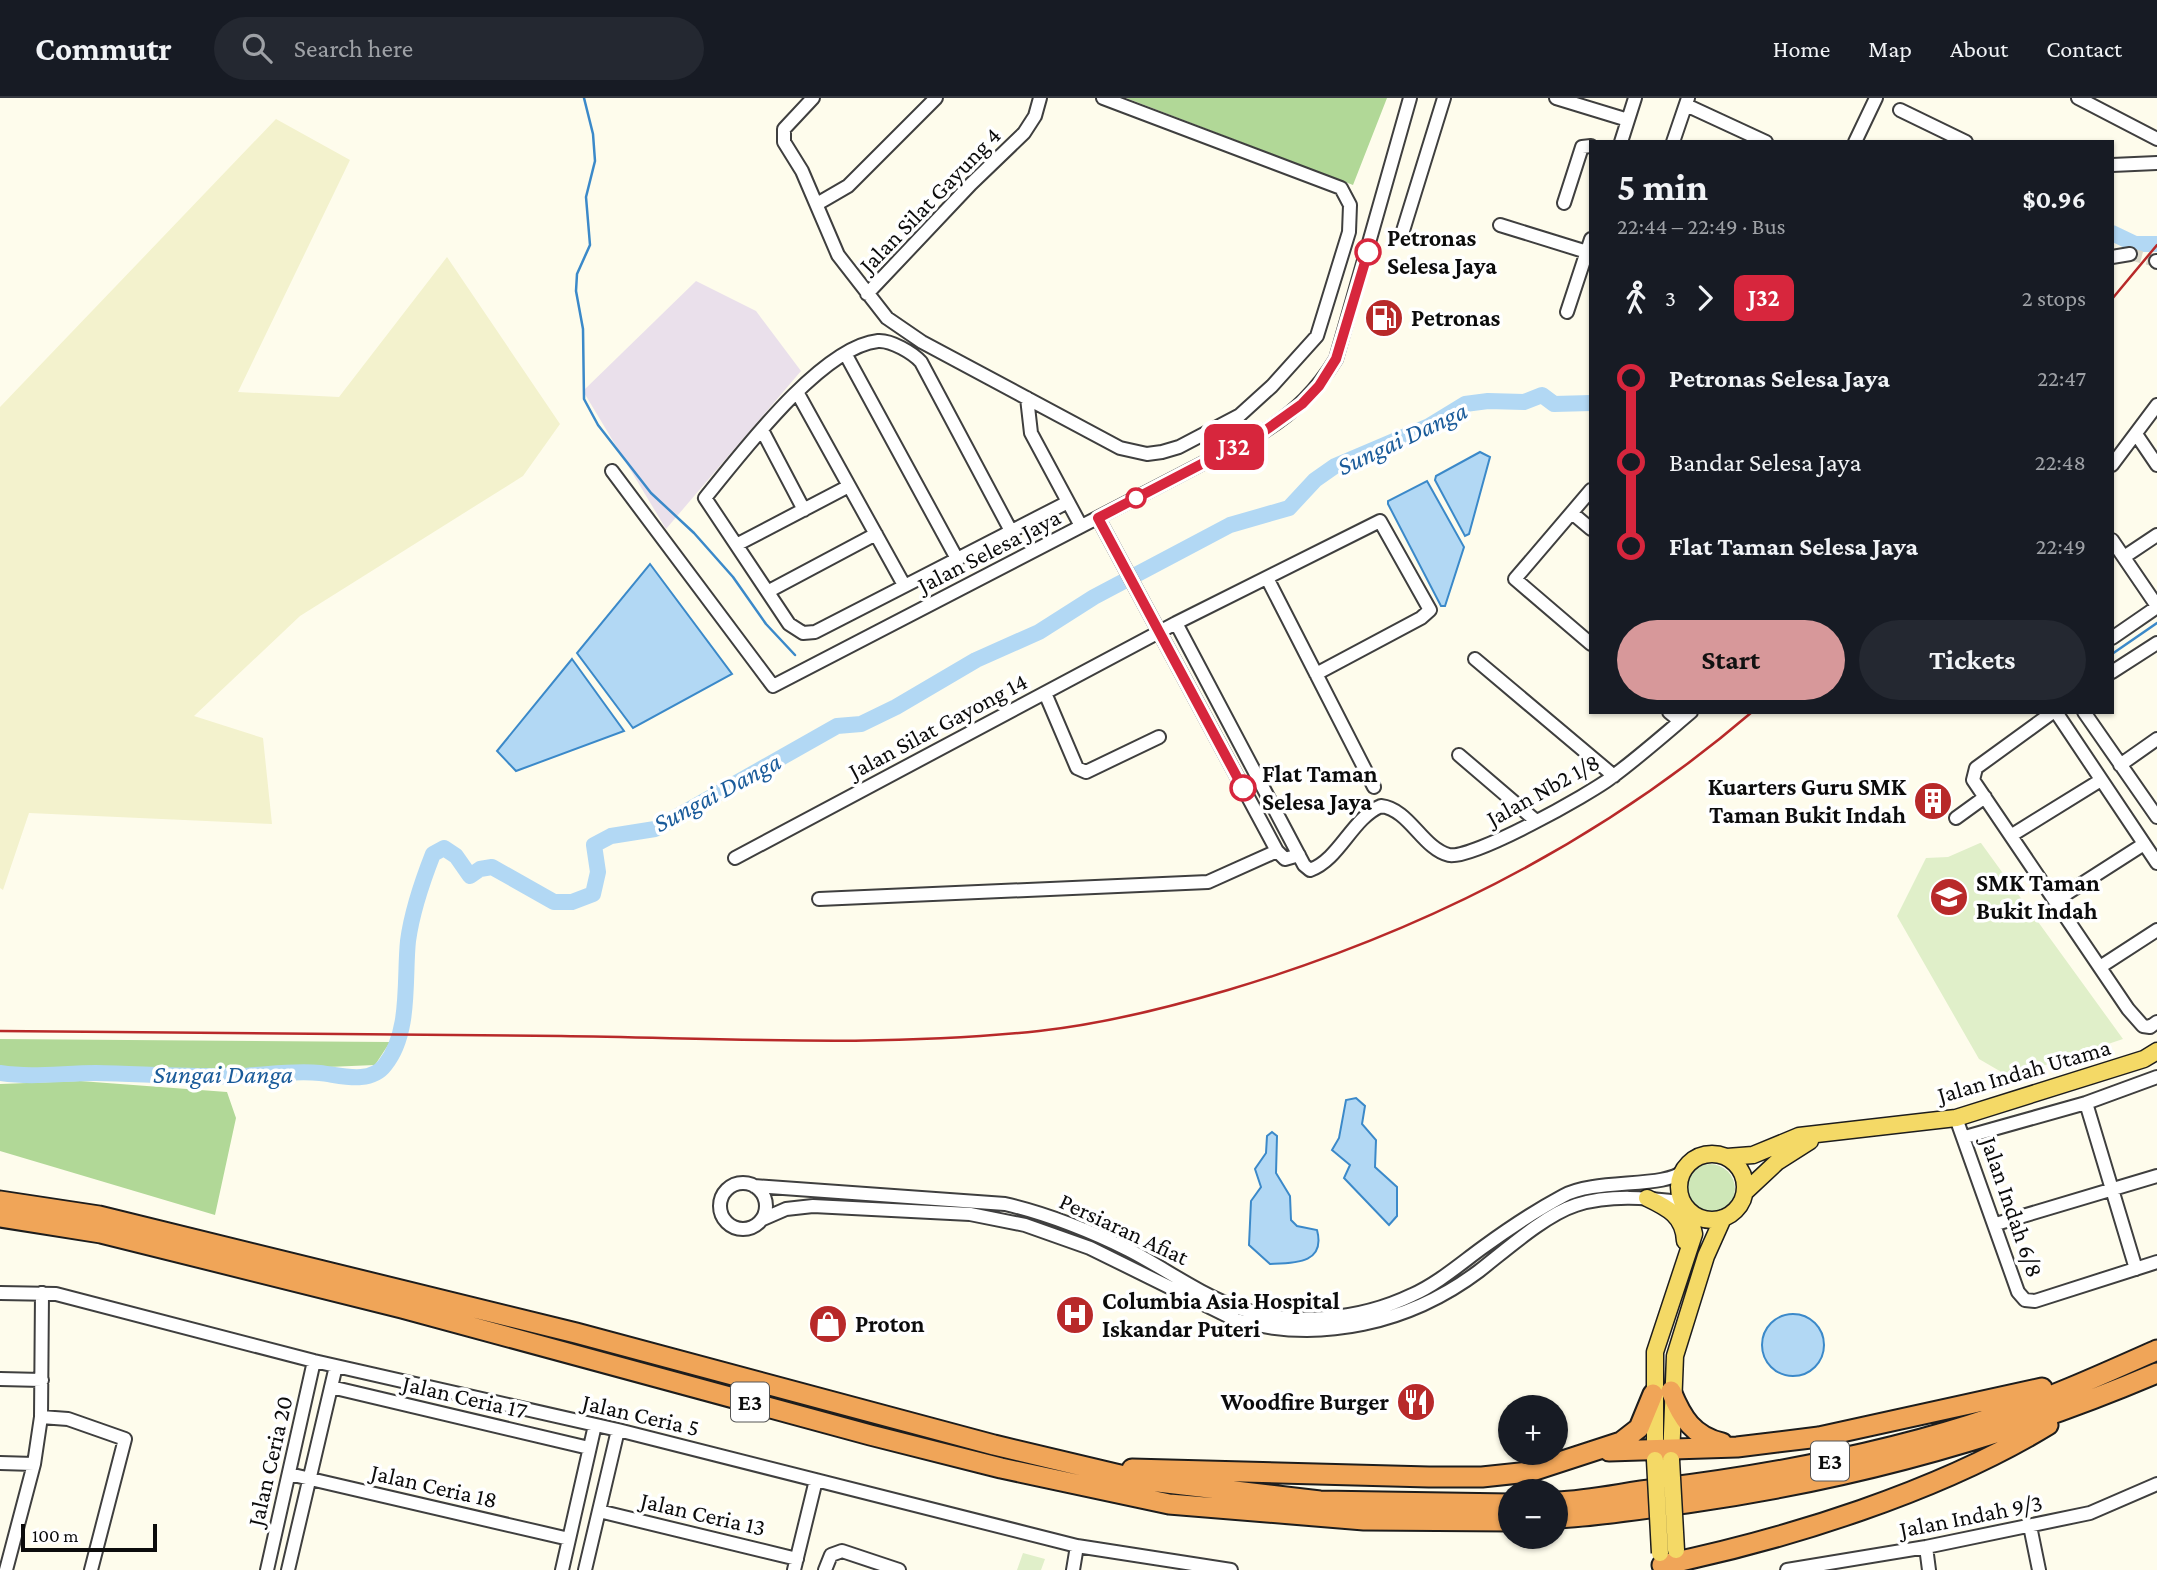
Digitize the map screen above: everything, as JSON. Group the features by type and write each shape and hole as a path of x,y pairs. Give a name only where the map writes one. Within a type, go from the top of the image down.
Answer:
{"highway":[{"name":"E3","path":"0,1201 99,1216 576,1333 1096,1470 1189,1488 1320,1501 1498,1504"},
{"name":"E3","path":"0,1217 101,1233 402,1308 1001,1468 1169,1504 1364,1520 1498,1521"},
{"name":"E3","path":"1568,1501 1709,1483 1864,1454 1995,1417 2157,1350"},
{"name":"E3","path":"1568,1517 1603,1516 1770,1491 1878,1468 1990,1436 2157,1373"},
{"path":"1585,1455 1663,1454 1819,1437 2095,1377"},
{"path":"1096,1470 1174,1469 1482,1477 1529,1472 1621,1442 1639,1428 1662,1392 1690,1428 1707,1440 1737,1447"},
{"path":"1669,1562 1750,1544 1895,1498 2024,1439 2088,1401"},
{"path":"1707,1570 1750,1544"}],"main road":[{"name":"Jalan Indah Utama","path":"1727,1157 1752,1155 1799,1136 1818,1136 1956,1118 2144,1059 2157,1051"},
{"path":"1685,1206 1704,1219 1723,1218 1738,1208 1745,1192 1777,1162 1818,1136"},
{"path":"1669,1562 1662,1392 1655,1352 1694,1234 1679,1191 1684,1170 1699,1157 1708,1154 1727,1157 1742,1172 1745,1192"},
{"path":"1647,1198 1668,1208 1682,1223 1685,1265"},
{"path":"1662,1392 1706,1256 1723,1218"}],"street":[{"path":"813,98 784,129 784,142 817,204 838,255 887,318 922,342 1120,448 1147,454 1179,447 1240,415 1272,386 1317,336 1349,232 1350,205 1341,188 1103,98"},
{"path":"817,204 848,186 936,98"},
{"name":"Jalan Silat Gayung 4","path":"867,295 971,184 1024,134 1035,117 1040,98"},
{"name":"Jalan Selesa Jaya","path":"612,471 773,686 1283,420 1319,386 1336,359 1410,98"},
{"path":"1402,234 1444,98"},
{"path":"1556,98 1628,120"},
{"path":"1622,140 1635,98"},
{"path":"1856,140 1876,98"},
{"path":"2078,98 2157,139"},
{"path":"1674,140 1687,101 1760,140"},
{"path":"1900,110 1962,140"},
{"path":"1564,203 1582,147 1589,146"},
{"path":"2114,165 2157,163"},
{"path":"1500,225 1589,246 1567,312"},
{"path":"2114,257 2130,254"},
{"path":"1011,531 921,362 904,350 877,341 828,364 797,392 705,498 789,624 803,633 815,632 956,557 1011,531 1068,502"},
{"path":"846,355 956,557"},
{"path":"797,392 904,585"},
{"path":"1027,398 1031,433 1082,526"},
{"path":"2114,462 2157,405"},
{"path":"762,430 804,510"},
{"path":"2136,434 2157,465"},
{"path":"738,544 849,486"},
{"path":"1589,492 1515,579 1589,642"},
{"path":"1572,513 1589,527"},
{"path":"1098,518 1277,851 1285,859 1299,855 1176,623"},
{"name":"Jalan Silat Gayong 14","path":"735,858 1045,693 1156,625 1176,623 1380,521 1430,606 1427,615 1316,674"},
{"path":"769,591 876,534"},
{"path":"2124,557 2157,535"},
{"path":"2114,543 2157,607 2114,637"},
{"path":"1267,578 1374,787"},
{"path":"2114,671 2157,643"},
{"path":"1475,659 1614,776"},
{"path":"1045,693 1077,768 1086,772 1159,737"},
{"path":"1671,714 1680,722"},
{"name":"Jalan Nb2 1/8","path":"1299,855 1304,866 1310,870 1316,867 1366,815 1381,806 1408,821 1440,851 1461,855 1582,797 1614,776 1689,714"},
{"path":"2051,714 1972,774 2137,1021 2154,1025"},
{"path":"2055,714 2157,863"},
{"path":"2085,714 2157,817"},
{"path":"2120,765 2157,739"},
{"path":"1458,755 1535,820"},
{"path":"2012,835 2101,779"},
{"path":"1956,818 1985,797"},
{"path":"2055,901 2144,844"},
{"path":"819,899 1208,882 1277,851"},
{"path":"2100,967 2157,930"},
{"path":"1965,1137 2086,1103 2157,1077"},
{"path":"2086,1103 2136,1269 2157,1262"},
{"name":"Jalan Indah 6/8","path":"1956,1118 1965,1137 1978,1184 1996,1224 2018,1292 2025,1300 2035,1301 2136,1269"},
{"name":"Persiaran Afiat","path":"1684,1170 1678,1177 1662,1181 1619,1182 1580,1189 1544,1206 1414,1295 1381,1308 1349,1315 1259,1320 1076,1225 1005,1204 739,1184 726,1191 721,1213 729,1225 744,1230 763,1219 802,1206 970,1214 1054,1234 1122,1263 1224,1314 1259,1320 1357,1326 1393,1317 1426,1304 1454,1288 1541,1225 1583,1203 1594,1200 1647,1198 1685,1206"},
{"path":"1996,1224 2157,1176"},
{"path":"754,1186 766,1204 763,1219"},
{"path":"1580,1189 1583,1203"},
{"path":"1122,1263 1129,1251"},
{"path":"1137,1272 1145,1260"},
{"name":"Jalan Ceria 5","path":"0,1293 42,1293 314,1361 618,1430 1077,1546 1231,1570"},
{"path":"6,1570 5,1544 34,1464 41,1417 42,1293"},
{"name":"Jalan Ceria 20","path":"267,1570 314,1361"},
{"name":"Jalan Ceria 20","path":"292,1569 336,1366"},
{"path":"0,1379 42,1380"},
{"name":"Jalan Ceria 17","path":"331,1387 589,1448"},
{"path":"41,1417 68,1419 125,1439 92,1570"},
{"path":"562,1570 595,1425"},
{"path":"585,1570 618,1430"},
{"path":"0,1463 34,1464"},
{"name":"Jalan Ceria 18","path":"289,1474 569,1539"},
{"path":"795,1564 816,1479"},
{"name":"Jalan Indah 9/3","path":"1787,1570 1926,1547 2090,1513 2156,1487"},
{"name":"Jalan Ceria 13","path":"599,1511 795,1564"},
{"path":"2030,1526 2039,1570"},
{"path":"1073,1570 1077,1546"},
{"path":"1926,1547 1929,1570"},
{"path":"825,1570 828,1560 836,1552 899,1570"}],"shaded area":[{"path":"696,281 756,311 801,371 666,529 583,391"}],"green space":[{"path":"1126,98 1387,98 1353,185"},
{"path":"276,119 350,160 238,392 339,397 447,257 560,424 523,476 300,616 194,716 263,738 272,824 29,813 3,890 0,888 0,407"},
{"path":"1981,843 2123,1039 2010,1077 1979,1059 1897,916 1926,858 1948,857"},
{"path":"0,1039 390,1042 375,1065 304,1068 0,1068"},
{"path":"80,1081 227,1092 236,1118 215,1215 0,1151 0,1084"},
{"path":"1710,1164 1728,1171 1735,1189 1728,1207 1710,1214 1692,1207 1685,1189 1692,1171"},
{"path":"1023,1553 1045,1559 1041,1570 1017,1570"}],"water":[{"path":"1480,452 1490,457 1469,534 1465,536 1435,480 1436,476"},
{"path":"1427,481 1464,547 1445,606 1441,606 1388,504 1388,501"},
{"path":"650,564 732,674 633,728 577,653"},
{"path":"572,659 624,731 516,771 497,751"},
{"path":"1356,1098 1365,1106 1362,1124 1376,1140 1375,1167 1397,1187 1397,1216 1389,1225 1344,1178 1350,1165 1332,1150 1339,1138 1346,1100"},
{"path":"1272,1132 1277,1136 1276,1173 1290,1196 1291,1220 1297,1226 1317,1230 1317,1250 1298,1262 1270,1264 1249,1245 1251,1201 1261,1187 1255,1169 1266,1153 1267,1136"},
{"path":"1787,1314 1799,1314 1815,1323 1822,1333 1822,1357 1815,1367 1799,1376 1787,1376 1776,1371 1767,1362 1762,1351 1762,1339 1767,1328 1776,1319"}],"waterway":[{"path":"584,98 593,134 595,161 586,197 590,245 577,274 576,291 583,329 584,399 598,425 651,493 694,533 733,577 766,624 795,655"},
{"name":"Sungai Danga","path":"2114,234 2135,244 2157,244"},
{"name":"Sungai Danga","path":"0,1073 240,1076 300,1072 354,1077 371,1075 385,1065 399,1037 405,1005 410,930 433,854 444,848 456,856 470,876 480,869 492,867 554,902 572,902 593,894 598,872 594,845 611,836 655,829 837,726 861,724 896,707 976,660 1039,632 1094,597 1230,525 1289,508 1315,480 1335,466 1429,426 1465,404 1488,401 1524,402 1542,395 1554,404 1589,403"},
{"path":"2114,653 2157,623"}],"tunnel":[{"path":"2130,254 2156,261"}],"railway":[{"path":"2114,297 2157,245"},
{"path":"0,1031 860,1041 980,1036 1039,1031 1111,1020 1228,990 1299,967 1438,912 1505,879 1633,803 1749,714"}],"bus line":[{"name":"J32","path":"1243,788 1098,518 1263,432 1302,404 1319,386 1336,359 1368,252"}],"place":[{"name":"Petronas Selesa Jaya","path":"1368,252"},
{"name":"Petronas","path":"1384,318"},
{"name":"Flat Taman Selesa Jaya","path":"1243,788"},
{"name":"Kuarters Guru SMK Taman Bukit Indah","path":"1933,801"},
{"name":"SMK Taman Bukit Indah","path":"1949,897"},
{"name":"Columbia Asia Hospital Iskandar Puteri","path":"1075,1315"},
{"name":"Proton","path":"828,1324"},
{"name":"Woodfire Burger","path":"1416,1402"}]}
